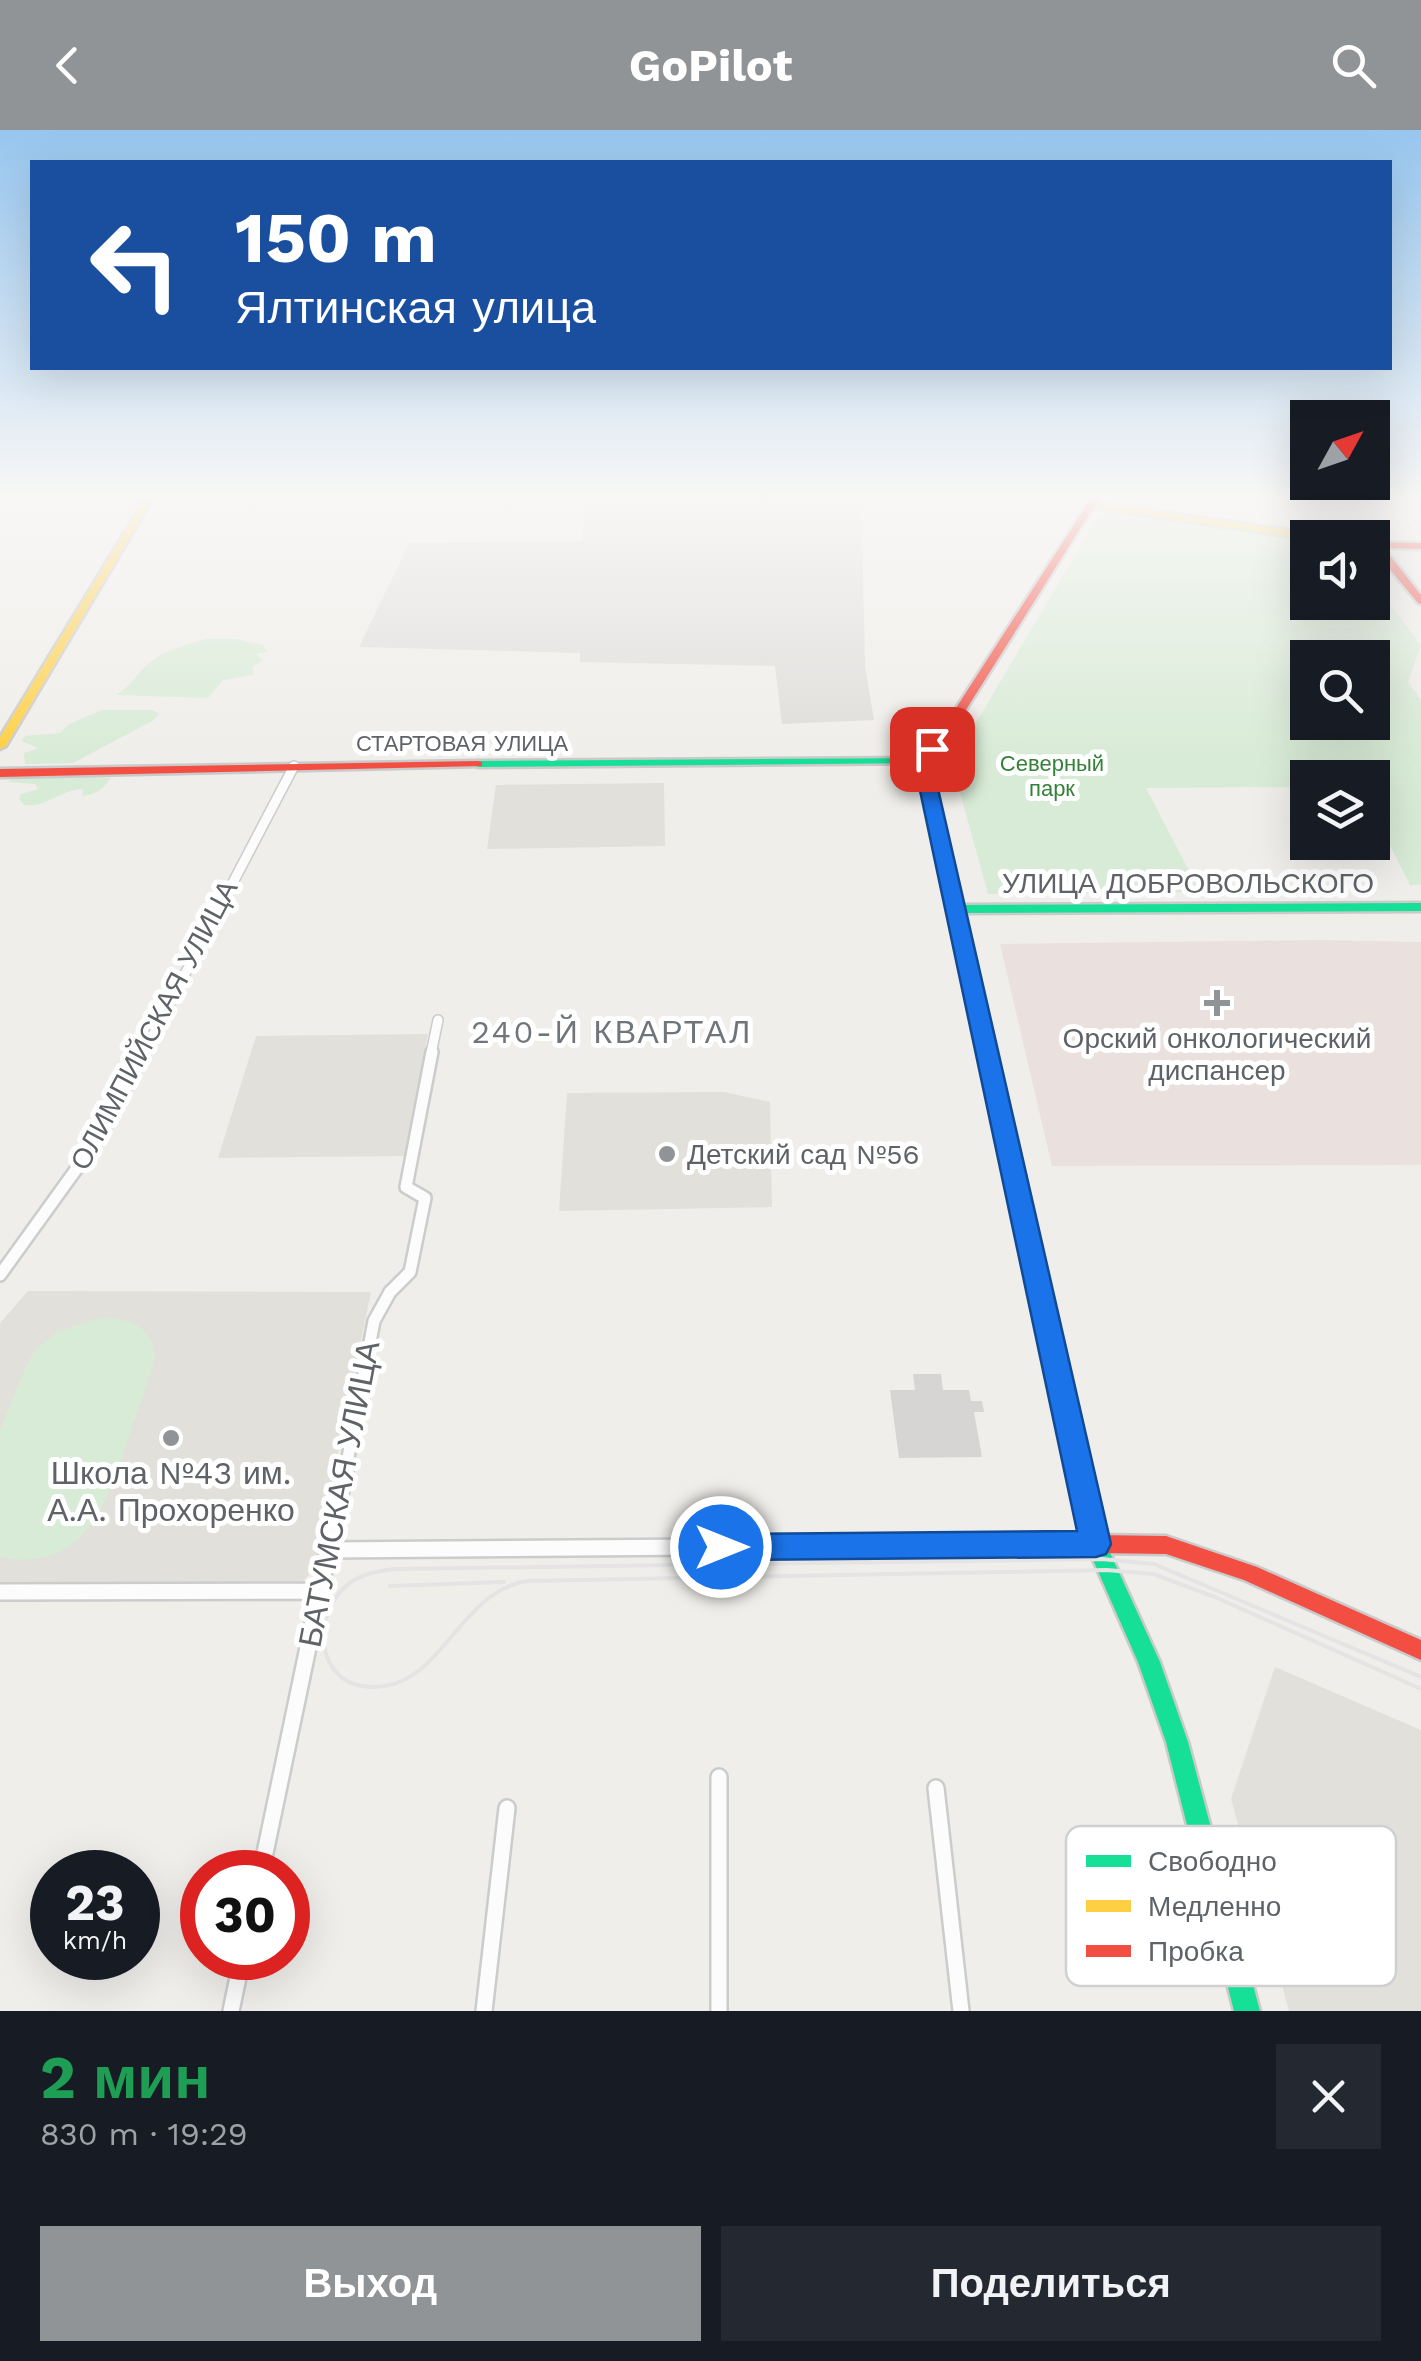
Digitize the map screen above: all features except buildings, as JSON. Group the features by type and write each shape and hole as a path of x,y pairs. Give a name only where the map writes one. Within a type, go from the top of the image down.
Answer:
{"main road":[{"path":"0,746 97,585"},
{"path":"1038,585 924,760 1096,1544 1149,1662 1177,1742 1199,1826"},
{"name":"СТАРТОВАЯ УЛИЦА","path":"0,773 924,760"},
{"name":"УЛИЦА ДОБРОВОЛЬСКОГО","path":"955,909 1421,907"},
{"path":"1096,1544 1166,1545 1250,1572 1421,1650"},
{"path":"1240,1986 1247,2011"}],"street":[{"name":"ОЛИМПИЙСКАЯ УЛИЦА","path":"0,1276 98,1139 294,766"},
{"name":"БАТУМСКАЯ УЛИЦА","path":"265,1850 330,1550 374,1321 390,1292 410,1272 421,1229 425,1198 406,1187 438,1020"},
{"path":"330,1550 1096,1544"},
{"path":"0,1592 321,1591"},
{"path":"719,1776 720,2011"},
{"path":"936,1788 961,2011"},
{"path":"484,2011 507,1808"},
{"path":"231,2011 237,1980"}],"shaded area":[{"path":"389,585 863,585 865,666 874,720 782,724 775,666 580,662 580,653 359,647"},
{"path":"664,783 665,846 487,849 496,785"},
{"name":"Орский онкологический диспансер","path":"1421,942 1421,1165 1052,1166 1000,944"},
{"path":"428,1034 405,1156 218,1158 256,1036"},
{"name":"Детский сад №56","path":"724,1092 770,1102 772,1207 559,1211 567,1093"},
{"name":"Школа №43 им. А.А. Прохоренко","path":"28,1291 371,1292 314,1570 303,1581 0,1584 0,1323"},
{"path":"1275,1667 1421,1730 1421,2011 1289,2011 1282,1986 1396,1986 1396,1826 1238,1826 1231,1799"}],"green space":[{"name":"Северный парк","path":"1058,585 1290,585 1290,620 1390,620 1390,604 1421,645 1408,682 1421,700 1421,885 1410,885 1390,846 1390,760 1290,760 1290,788 1146,788 1200,892 988,894 952,763"},
{"path":"205,639 236,639 263,645 267,652 256,654 263,660 253,667 253,675 223,680 208,698 116,695 158,657"},
{"path":"102,710 153,710 159,714 73,763 25,764 24,753 38,748 21,741 25,736 60,733 69,724"},
{"path":"72,774 111,778 91,794 82,796 83,789 75,790 32,805 24,805 19,799 21,794 38,789 35,784 8,782 14,778"},
{"path":"99,1318 136,1325 149,1336 155,1355 114,1480 91,1524 75,1541 55,1553 31,1559 0,1557 0,1430 27,1364 36,1349 57,1332"}],"tram line":[{"path":"1421,1677 1154,1564 1102,1559 395,1569 367,1574 351,1582 337,1595 324,1629 329,1662 339,1675 354,1684 374,1687 398,1683 417,1672 483,1603 502,1589 526,1581 1107,1570 1153,1574 1215,1597 1421,1689"},
{"path":"390,1586 504,1582"}],"traffic: fast":[{"path":"478,764 924,761"},
{"path":"955,909 1421,907"},
{"path":"1034,1264 1096,1544 1149,1662 1177,1742 1199,1826"},
{"path":"1240,1986 1247,2011"}],"traffic: slow":[{"path":"0,746 97,585"}],"traffic: jam":[{"path":"1034,1264 924,767 1040,585"},
{"path":"1408,585 1421,601"},
{"path":"0,773 478,764"},
{"path":"1096,1544 1166,1545 1250,1573 1421,1650"}],"place":[{"name":"Орский онкологический диспансер","path":"1217,1003"},
{"name":"Детский сад №56","path":"667,1154"},
{"name":"Школа №43 им. А.А. Прохоренко","path":"171,1438"}],"district":[{"name":"240-Й КВАРТАЛ","path":"612,1032"}],"route":[{"path":"721,1547 1096,1544 924,767 932,749"}]}
